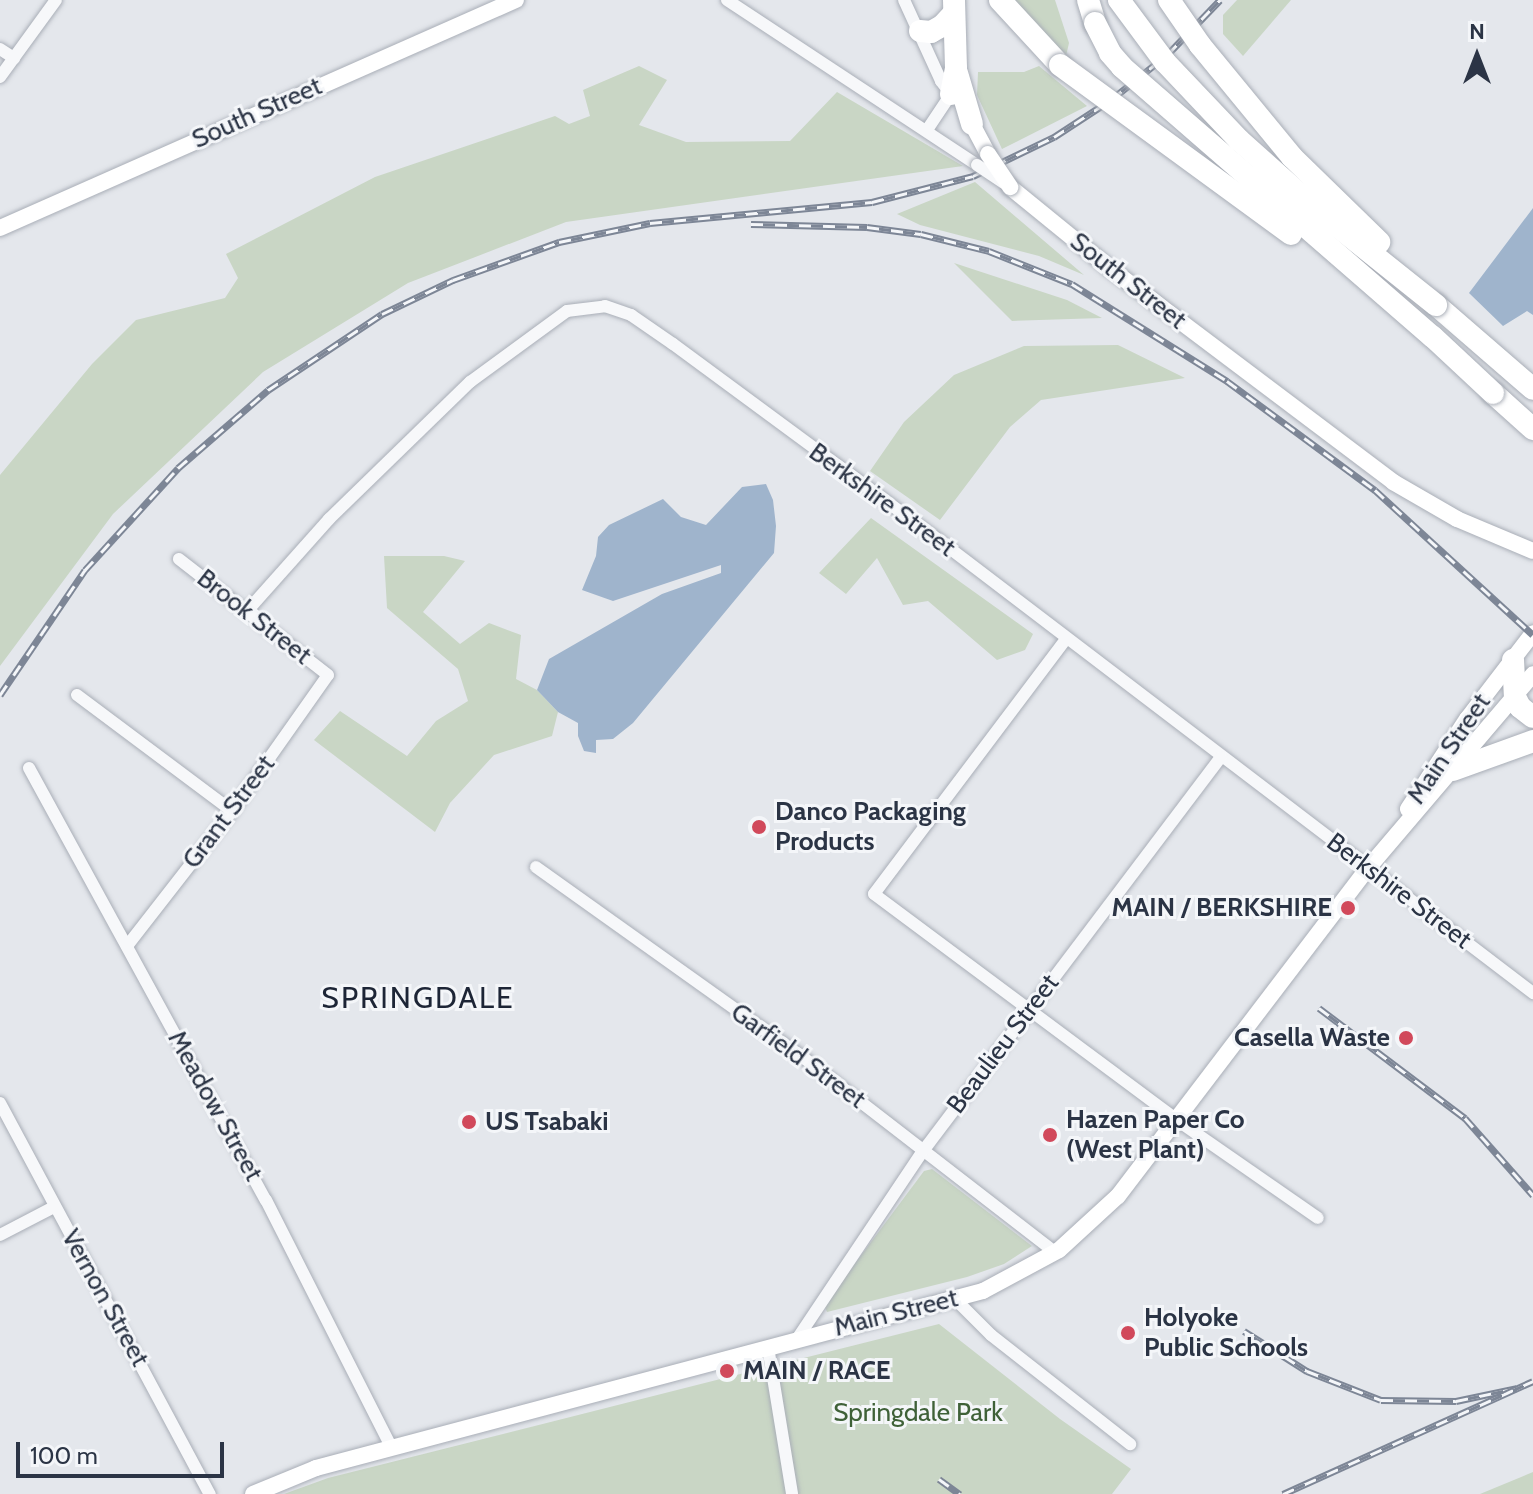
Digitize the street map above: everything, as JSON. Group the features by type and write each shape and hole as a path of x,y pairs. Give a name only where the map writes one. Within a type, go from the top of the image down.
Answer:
{"highway":[{"path":"1000,0 1060,65 1307,245 1493,393"},
{"path":"1088,0 1103,43 1122,67 1433,337 1533,429"},
{"path":"1119,0 1165,62 1239,140 1322,214 1436,305 1533,389"},
{"path":"1169,0 1200,45 1292,157 1406,267 1436,305"},
{"path":"920,31 931,32 942,26 954,7"},
{"path":"951,94 956,68 954,7"},
{"path":"956,68 972,124"},
{"path":"1513,660 1515,697 1520,707 1533,717"},
{"path":"1453,770 1533,741"}],"main road":[{"name":"South Street","path":"0,228 516,0"},
{"name":"South Street","path":"972,124 983,159 1010,187 1242,368 1420,500 1533,551"},
{"name":"Main Street","path":"1369,867 1467,719 1533,633"},
{"name":"Main Street","path":"253,1494 316,1468 983,1291 1055,1252 1118,1196 1174,1118 1369,867 1533,674"}],"street":[{"path":"0,77 56,0"},
{"path":"727,0 927,130 983,159"},
{"path":"904,0 951,94 972,124"},
{"path":"0,49 14,58"},
{"path":"927,130 951,94"},
{"name":"Berkshire Street","path":"248,610 339,508 470,382 567,311 605,306 631,315 673,344 1533,993"},
{"name":"Brook Street","path":"179,559 328,675"},
{"path":"1066,639 874,894 1174,1118 1318,1218"},
{"name":"Grant Street","path":"127,946 232,811 328,675"},
{"path":"77,695 232,811"},
{"name":"Beaulieu Street","path":"797,1339 923,1151 1221,757"},
{"name":"Meadow Street","path":"29,768 266,1200 392,1448"},
{"name":"Garfield Street","path":"536,867 800,1055 1055,1252"},
{"name":"Vernon Street","path":"0,1103 210,1494"},
{"path":"0,1235 54,1207"},
{"path":"955,1299 991,1335 1130,1444"},
{"path":"768,1347 792,1494"}],"green space":[{"path":"1013,0 1055,0 1069,43 1066,56"},
{"path":"1237,0 1291,0 1243,56 1223,34 1223,15"},
{"path":"639,66 667,80 639,125 686,142 790,141 837,92 963,166 566,222 408,283 263,372 113,514 0,666 0,475 92,364 136,320 225,298 238,278 226,254 375,177 555,116 569,124 590,116 583,90"},
{"path":"1039,66 1087,106 1002,149 977,95 978,72 1024,72"},
{"path":"975,182 1084,275 1039,256 920,225 897,214"},
{"path":"954,263 1067,300 1102,318 1012,321"},
{"path":"1118,345 1185,378 1041,400 1010,427 940,520 870,471 904,422 954,375 1024,346"},
{"path":"871,518 1033,634 1025,650 997,660 928,601 903,605 877,558 846,594 819,573"},
{"path":"384,556 444,556 465,561 423,612 460,644 489,623 521,635 516,679 537,690 558,712 552,736 494,755 450,803 435,832 314,740 340,711 407,756 436,721 468,701 458,669 387,608"},
{"path":"932,1169 1032,1246 1004,1264 967,1277 827,1312 824,1305 924,1171"},
{"name":"Springdale Park","path":"939,1324 1060,1419 1131,1469 1112,1494 284,1494 328,1478"},
{"path":"1533,1472 1533,1494 1480,1494"}],"water":[{"path":"1533,208 1533,315 1527,311 1503,326 1469,293"},
{"path":"766,484 773,500 776,526 774,553 633,723 613,739 596,740 596,753 584,751 578,736 578,723 558,712 537,690 549,659 662,594 721,573 721,565 613,601 582,590 596,556 598,537 609,525 663,499 681,517 706,525 742,487"}],"railway":[{"path":"0,695 85,570 178,468 268,390 382,314 453,280 559,242 650,223 872,202 973,176 1054,137 1112,99 1168,54 1220,0"},
{"path":"751,224 867,227 921,234 989,251 1072,284 1227,381 1375,490 1533,635"},
{"path":"1319,1008 1465,1118 1533,1195"},
{"path":"1244,1331 1307,1371 1381,1400 1456,1401 1517,1388"},
{"path":"1283,1494 1533,1381"},
{"path":"939,1479 960,1494"}],"place":[{"name":"Danco Packaging Products","path":"759,827"},
{"name":"MAIN / BERKSHIRE","path":"1348,908"},
{"name":"Casella Waste","path":"1406,1038"},
{"name":"US Tsabaki","path":"469,1122"},
{"name":"Hazen Paper Co (West Plant)","path":"1050,1135"},
{"name":"Holyoke Public Schools","path":"1128,1333"},
{"name":"MAIN / RACE","path":"727,1371"}],"district":[{"name":"SPRINGDALE","path":"418,998"}]}
